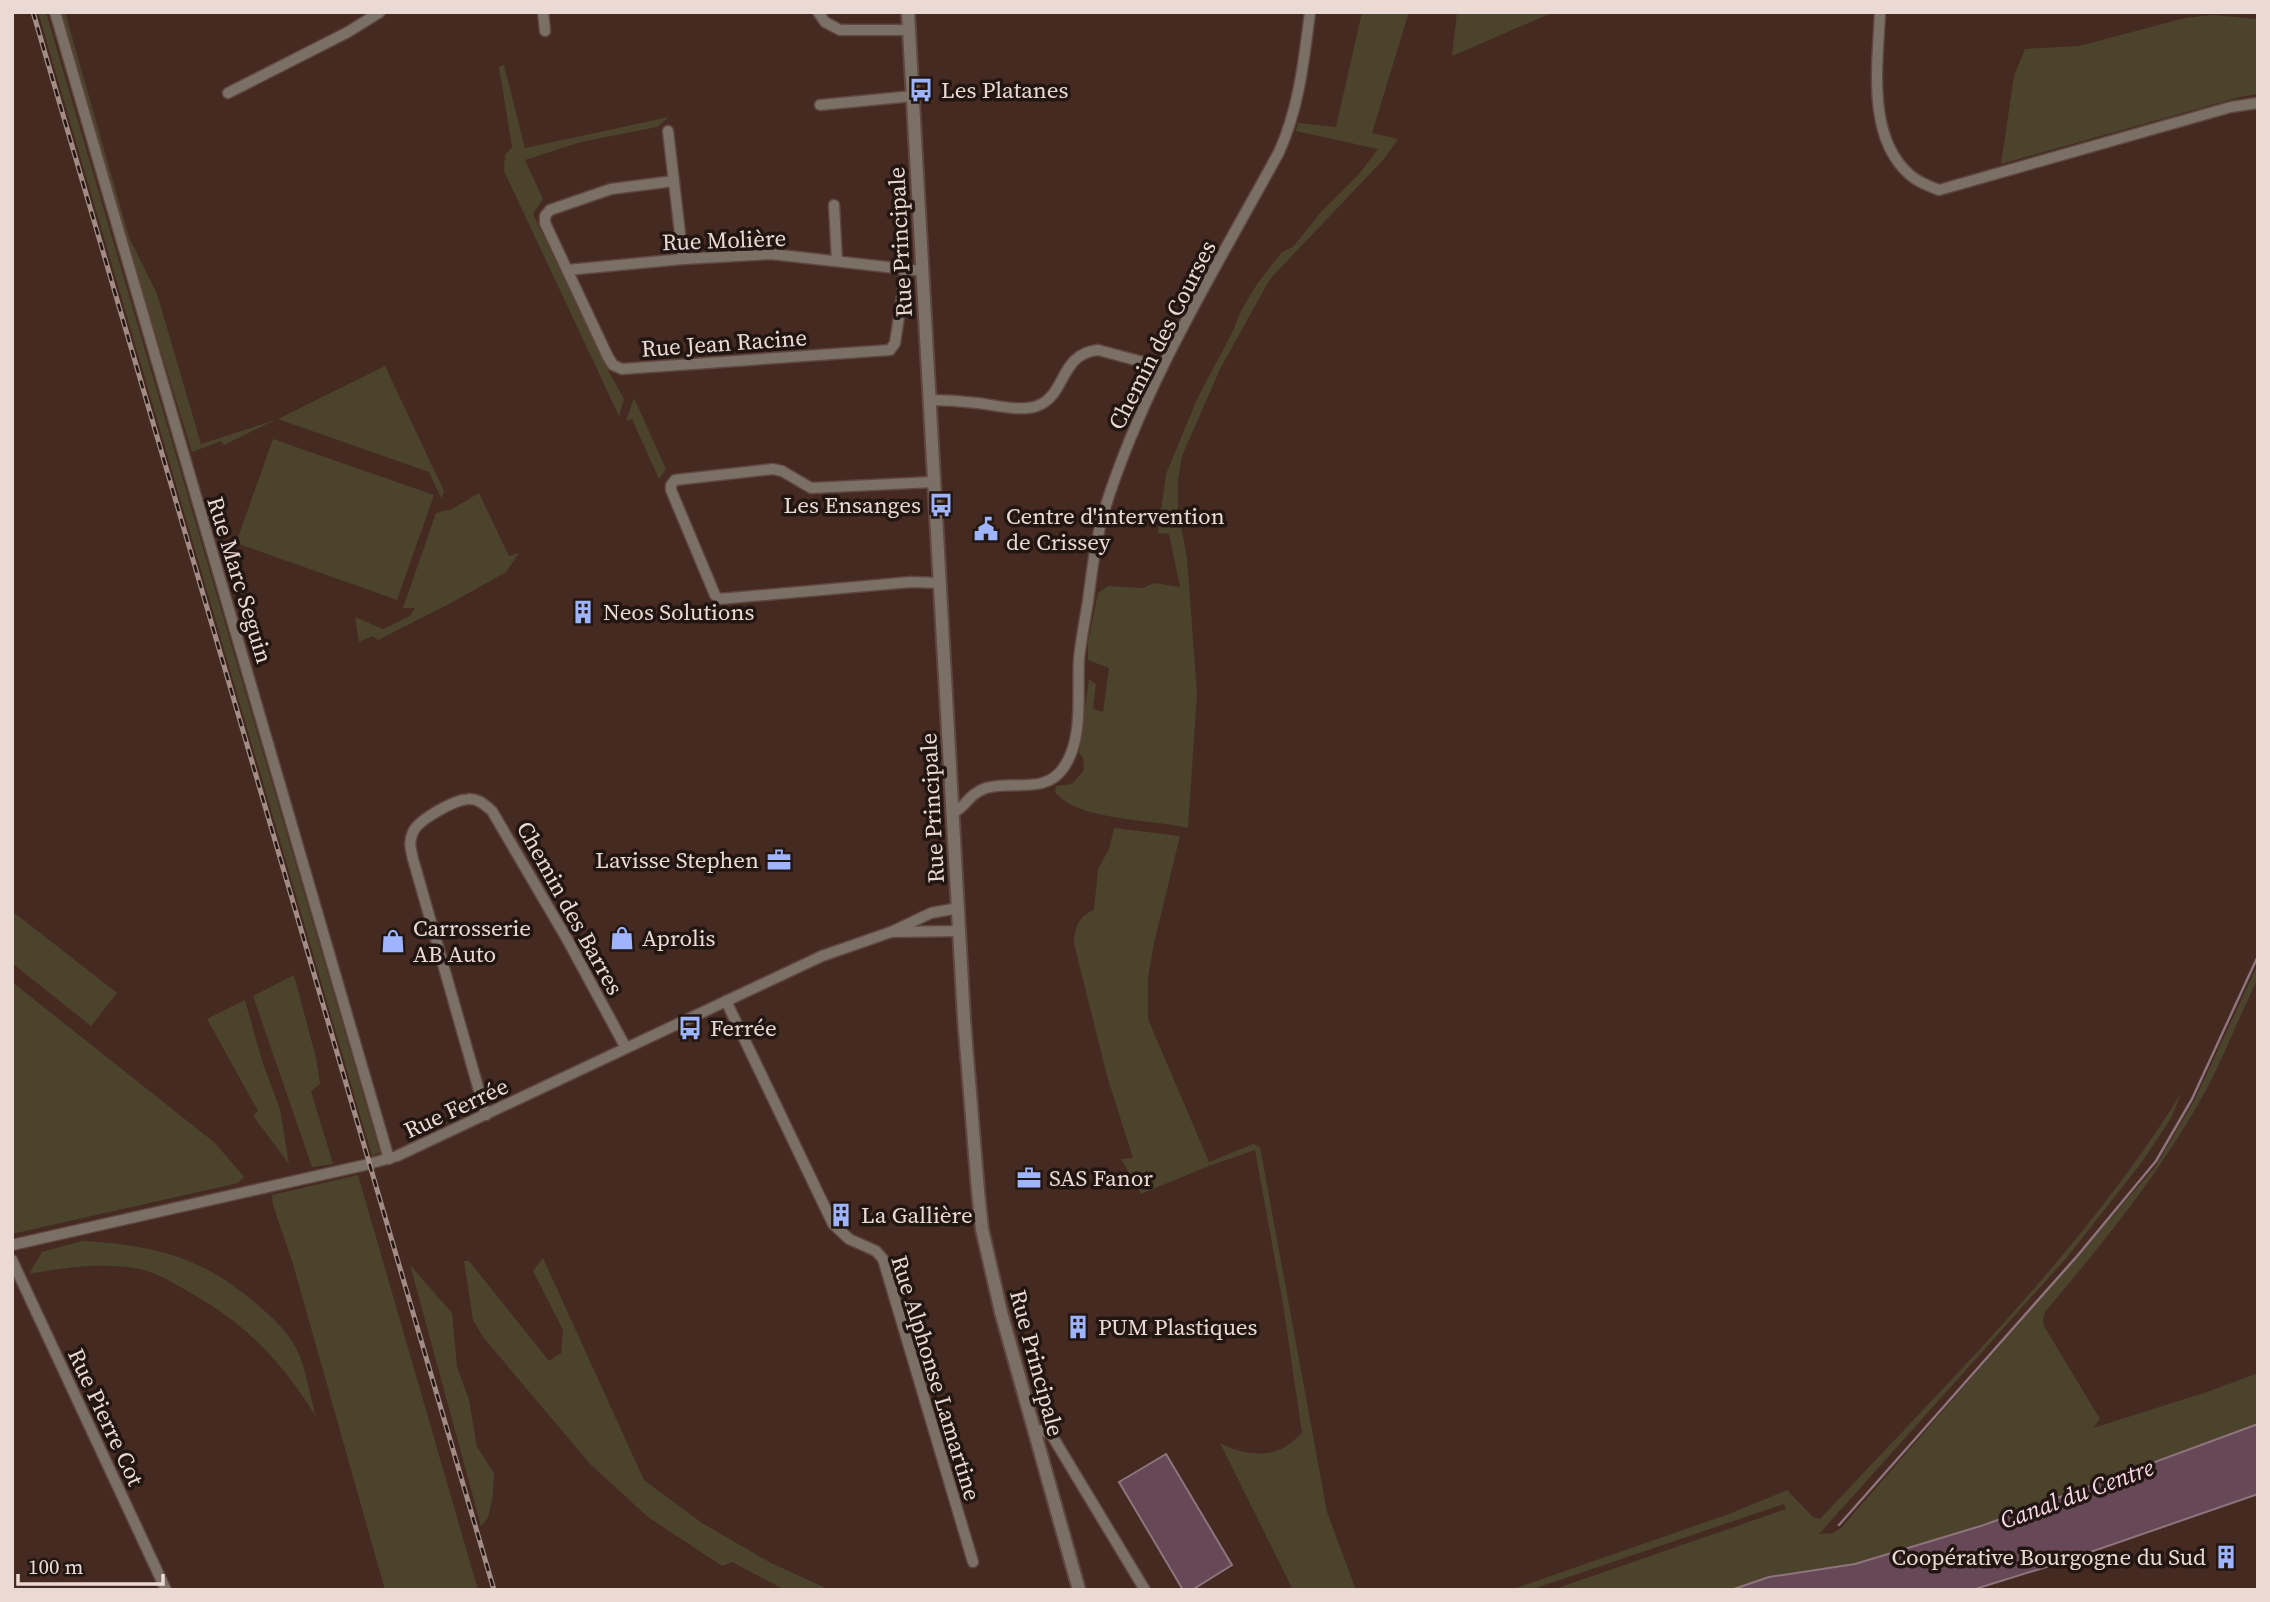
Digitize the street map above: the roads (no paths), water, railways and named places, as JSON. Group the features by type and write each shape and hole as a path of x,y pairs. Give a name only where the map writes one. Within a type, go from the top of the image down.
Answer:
{"street":[{"name":"Rue Marc Seguin","path":"55,12 388,1159"},
{"path":"228,93 348,32 380,12"},
{"path":"542,12 545,31"},
{"path":"818,12 825,22 840,30 908,30"},
{"name":"Rue Principale","path":"908,12 964,1019 982,1229 1001,1312 1079,1590"},
{"name":"Chemin des Courses","path":"954,812 958,811 969,796 985,788 1039,784 1059,774 1065,767 1077,727 1079,656 1104,510 1133,430 1162,367 1279,152 1291,125 1310,12"},
{"path":"1880,12 1878,100 1891,152 1907,173 1939,190 2231,107 2258,103"},
{"path":"820,105 913,96"},
{"path":"668,131 683,259"},
{"name":"Rue Jean Racine","path":"674,181 611,189 554,209 545,216 545,223 608,358 613,365 622,369 890,350 895,343 906,270"},
{"path":"834,205 837,261"},
{"name":"Rue Molière","path":"567,270 771,254 923,271"},
{"path":"929,400 1010,407 1040,405 1052,394 1073,361 1088,351 1098,350 1162,367"},
{"path":"933,482 811,488 782,471 773,470 675,480 671,490 715,595 725,600 911,582 940,583"},
{"name":"Chemin des Barres","path":"486,1115 416,872 410,842 414,830 445,807 468,799 480,801 492,811 626,1048"},
{"name":"Rue Ferrée","path":"12,1245 388,1159 833,951 891,932 931,913 958,908"},
{"name":"Rue Ferrée","path":"891,932 960,931"},
{"name":"Rue Alphonse Lamartine","path":"726,1001 833,1224 849,1239 876,1251 883,1259 973,1562"},
{"name":"Rue Pierre Cot","path":"12,1260 166,1590"},
{"path":"1035,1434 1040,1430 1051,1434 1145,1590"}],"water":[{"name":"Canal du Centre","path":"2258,1424 2258,1494 2056,1564 1972,1590 1731,1590 1769,1577 1855,1564 1984,1525"},
{"path":"1166,1454 1232,1565 1192,1590 1183,1590 1119,1482"}],"waterway":[{"path":"1839,1525 2078,1255 2156,1161 2192,1099 2258,956"}],"railway":[{"path":"33,12 494,1590"}],"place":[{"name":"Les Platanes","path":"921,90"},
{"name":"Les Ensanges","path":"941,505"},
{"name":"Centre d'intervention de Crissey","path":"986,529"},
{"name":"Neos Solutions","path":"583,612"},
{"name":"Lavisse Stephen","path":"779,860"},
{"name":"Aprolis","path":"622,938"},
{"name":"Carrosserie AB Auto","path":"393,941"},
{"name":"Ferrée","path":"690,1028"},
{"name":"SAS Fanor","path":"1029,1178"},
{"name":"La Gallière","path":"841,1215"},
{"name":"PUM Plastiques","path":"1078,1327"},
{"name":"Coopérative Bourgogne du Sud","path":"2226,1557"}]}
